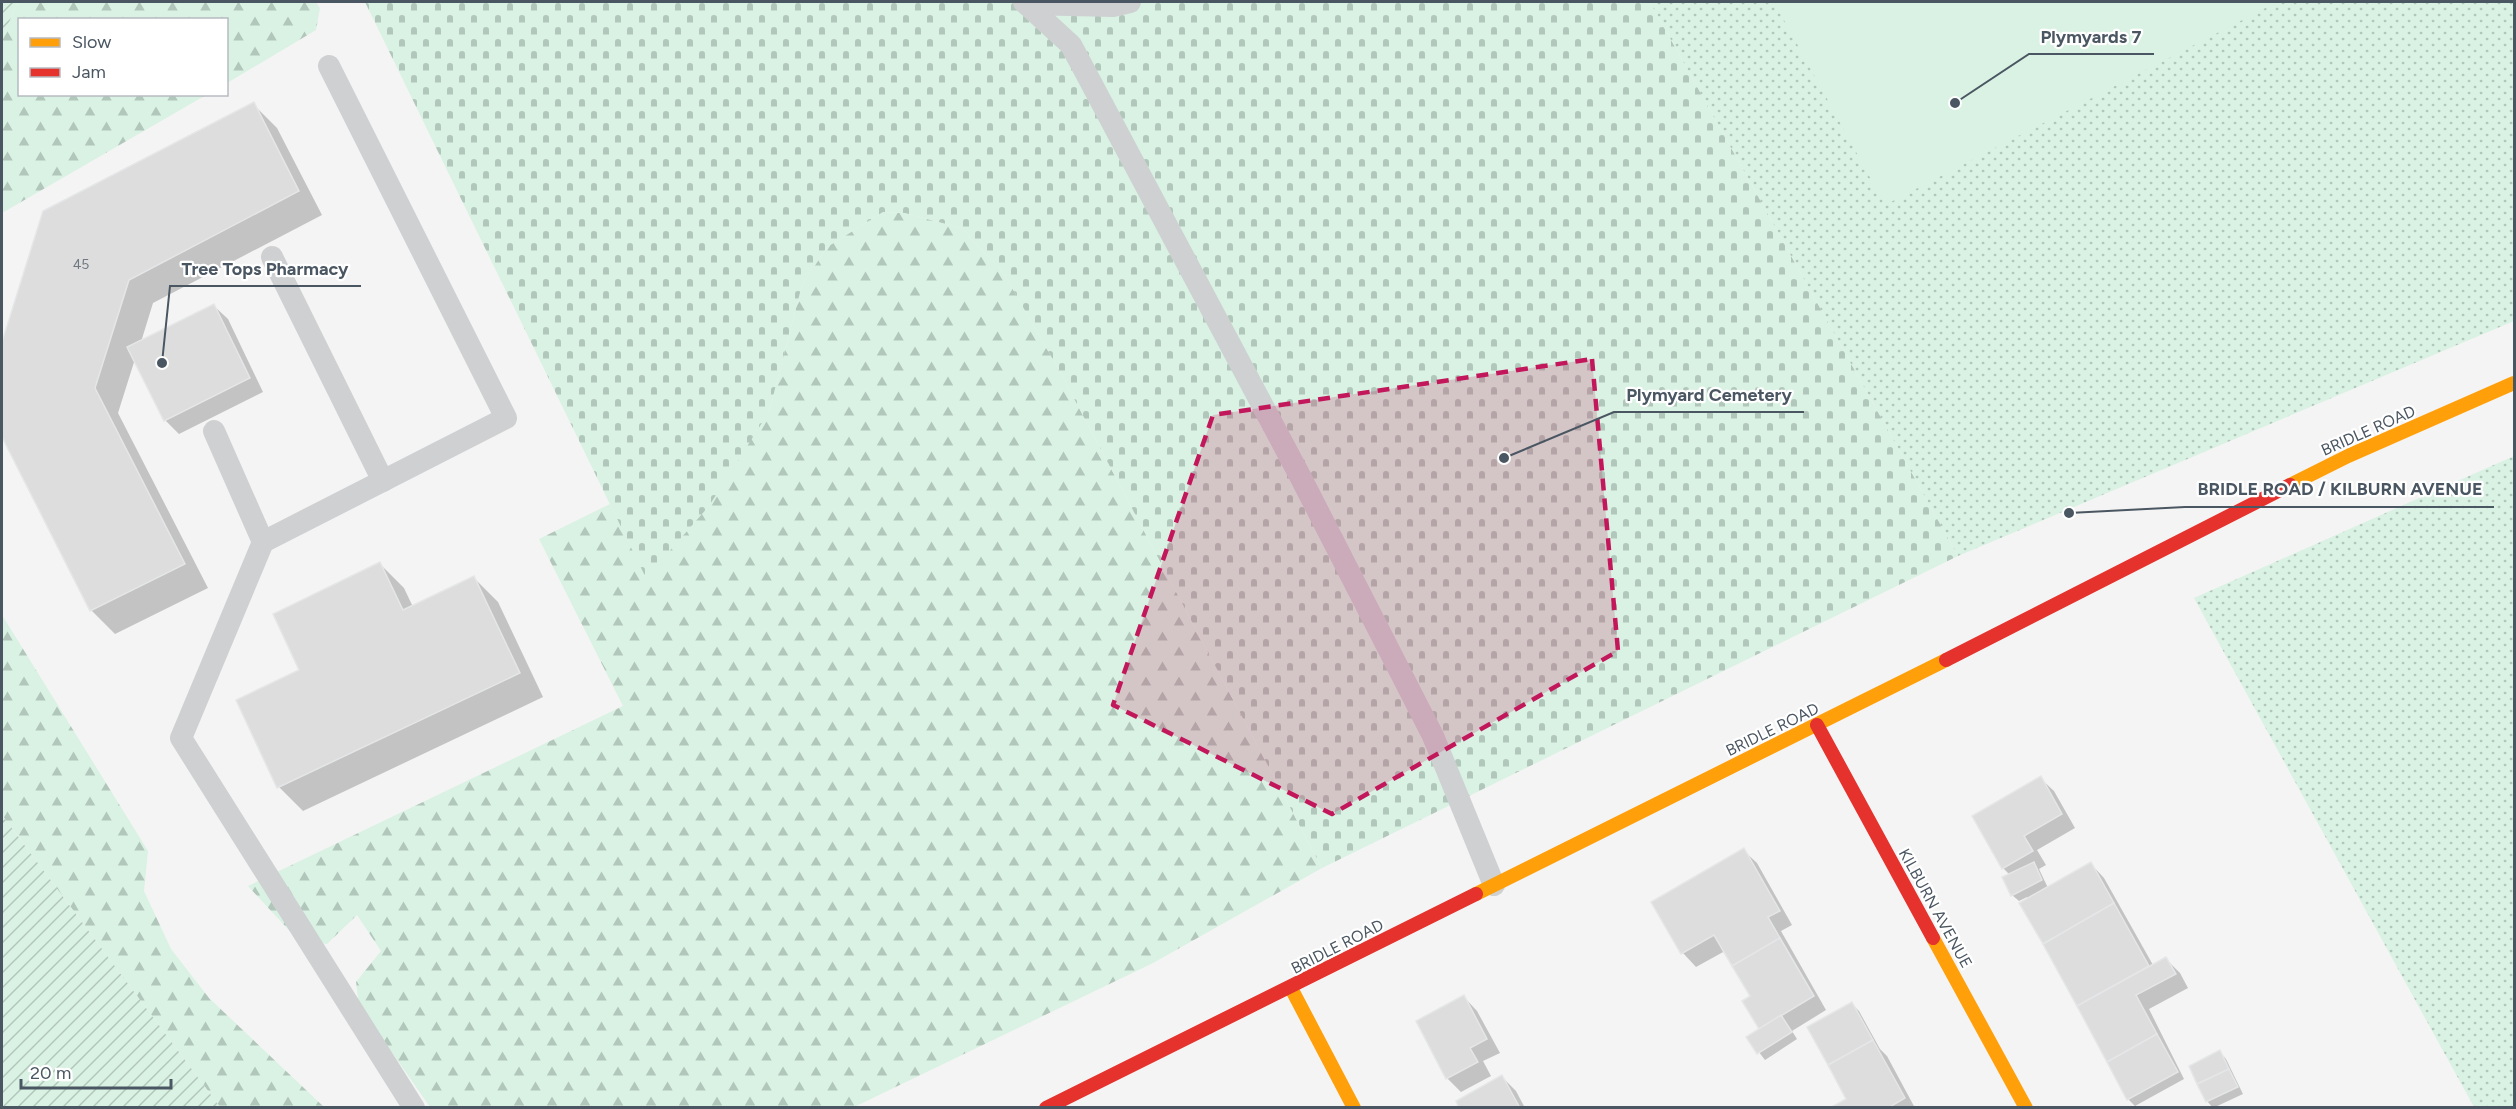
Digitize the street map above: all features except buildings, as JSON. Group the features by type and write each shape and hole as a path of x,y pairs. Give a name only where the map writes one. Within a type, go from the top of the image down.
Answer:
{"street":[{"name":"BRIDLE ROAD","path":"1046,1107 1291,988 1817,725 2348,456 2514,383"},
{"name":"KILBURN AVENUE","path":"1817,725 2026,1107"},
{"path":"1291,988 1354,1107"}],"lane":[{"path":"1026,3 1113,6 1130,2"},
{"path":"1026,3 1071,45 1289,455 1433,736 1494,885"},
{"path":"329,66 506,418 263,542 181,738 414,1107"},
{"path":"272,257 383,481"},
{"path":"214,431 263,542"}],"highlighted area":[{"path":"1592,359 1618,651 1332,814 1113,705 1213,415"}],"green space":[{"path":"2,2 18,2 2,38"},
{"path":"18,2 316,2 320,8 316,30 228,82 228,18 18,18 18,96 204,96 2,213 2,38"},
{"path":"365,2 1650,2 1958,556 1322,868 1060,372 1003,272 961,228 905,213 883,212 827,247 802,285 769,412 709,506 646,578"},
{"path":"1650,2 2514,2 2514,321 1958,556"},
{"path":"1774,2 2277,2 1885,205"},
{"path":"883,212 905,213 961,228 1003,272 1060,372 1322,868 1153,963 852,1108 430,1107 359,1005 356,982 381,951 357,915 327,944 297,939 248,886 623,706 539,539 610,504 646,577 769,412 802,285 827,247"},
{"path":"2514,456 2514,1107 2474,1107 2194,598"},
{"path":"2,615 148,851 144,891 171,949 209,998 324,1107 220,1107 2,815"},
{"path":"2,815 220,1107 2,1107"}],"traffic: slow":[{"path":"2290,485 2348,456 2514,383"},
{"path":"1476,894 1946,660"},
{"path":"1933,938 2026,1108"},
{"path":"1291,988 1354,1108"}],"traffic: jam":[{"path":"1946,660 2290,485"},
{"path":"1817,725 1933,938"},
{"path":"1046,1108 1476,894"}],"place":[{"name":"Plymyards 7","path":"1955,103"},
{"name":"Tree Tops Pharmacy","path":"162,363"},
{"name":"Plymyard Cemetery","path":"1504,458"},
{"name":"BRIDLE ROAD / KILBURN AVENUE","path":"2069,513"}]}
